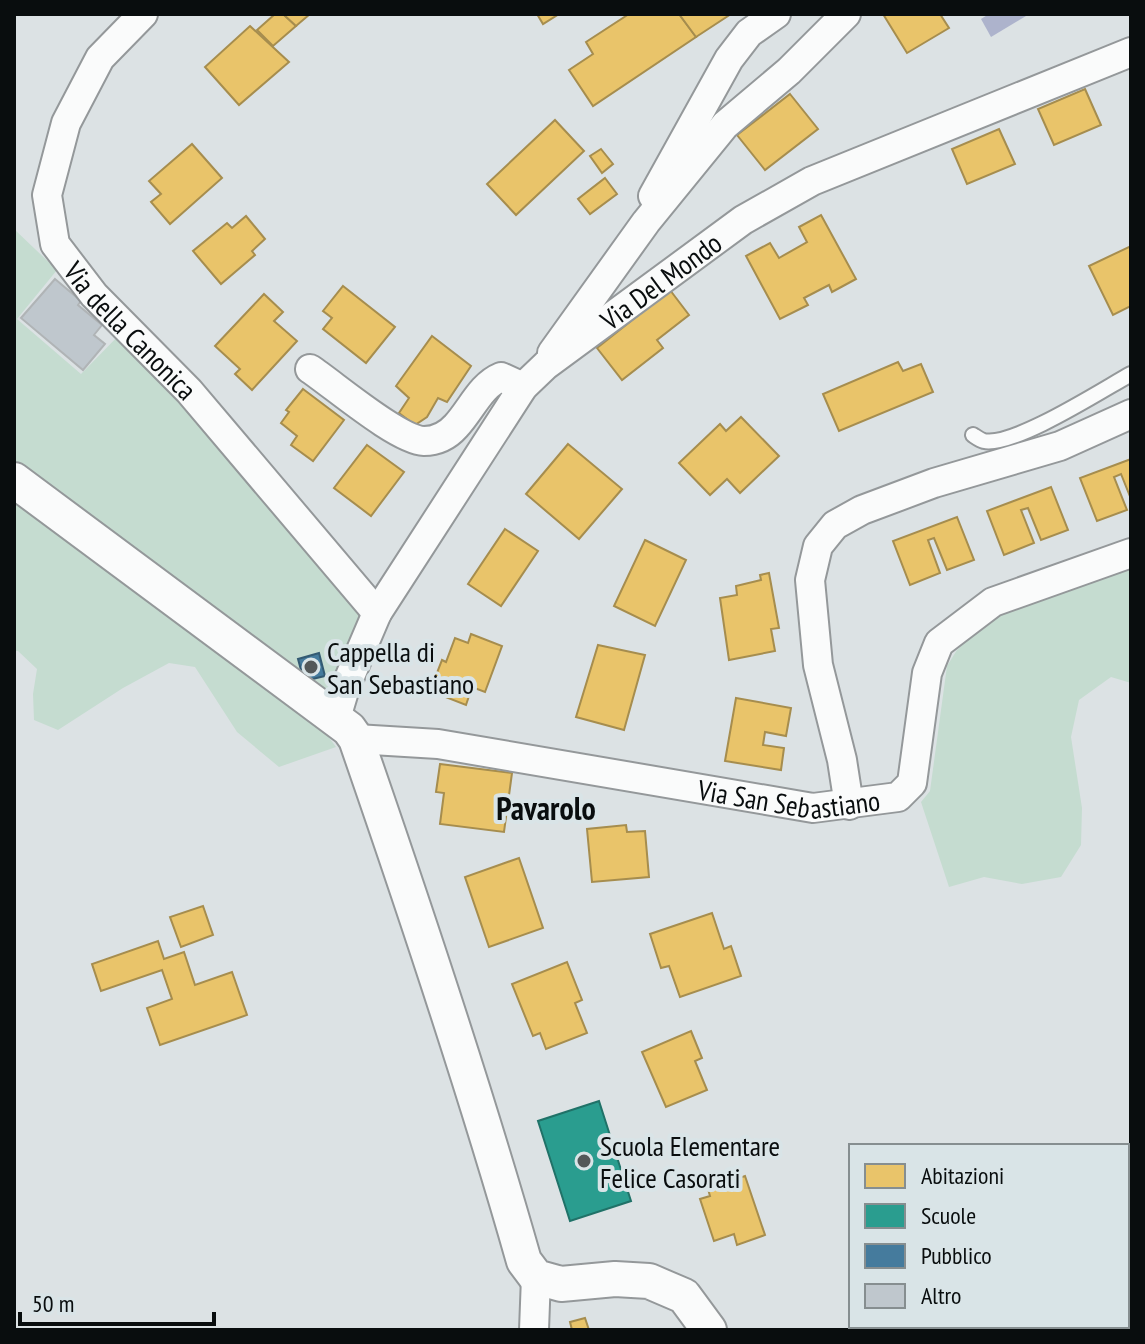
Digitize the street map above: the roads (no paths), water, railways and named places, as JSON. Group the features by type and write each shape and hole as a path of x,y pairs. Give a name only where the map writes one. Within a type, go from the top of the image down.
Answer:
{"street":[{"name":"Via della Canonica","path":"143,14 100,58 66,123 47,195 55,244 94,295 189,391 377,613"},
{"path":"646,222 651,200 729,59 749,33 776,14"},
{"path":"546,365 559,342 646,222 725,125 789,71 846,14"},
{"name":"Via Del Mondo","path":"346,715 377,613 523,387 546,365 743,220 812,181 1131,52"},
{"path":"310,369 404,436 423,441 441,438 455,427 491,381 501,377 523,387"},
{"path":"849,805 842,760 818,665 810,580 818,546 835,525 862,510 934,483 1060,446 1131,414"},
{"path":"14,480 346,715 431,954 524,1261 536,1277 561,1284 615,1279 649,1281 684,1296 709,1330"},
{"name":"Via San Sebastiano","path":"346,715 438,744 813,808 898,797 912,783 927,673 939,643 993,602 1131,553"},
{"path":"534,1330 536,1277"}],"lane":[{"path":"973,435 984,441 1000,440 1030,430 1131,374"}],"water":[{"path":"989,14 1026,16 991,37 981,19"}],"place":[{"name":"Cappella di San Sebastiano","path":"311,667"},
{"name":"Scuola Elementare Felice Casorati","path":"584,1161"}],"district":[{"name":"Pavarolo","path":"546,808"}]}
